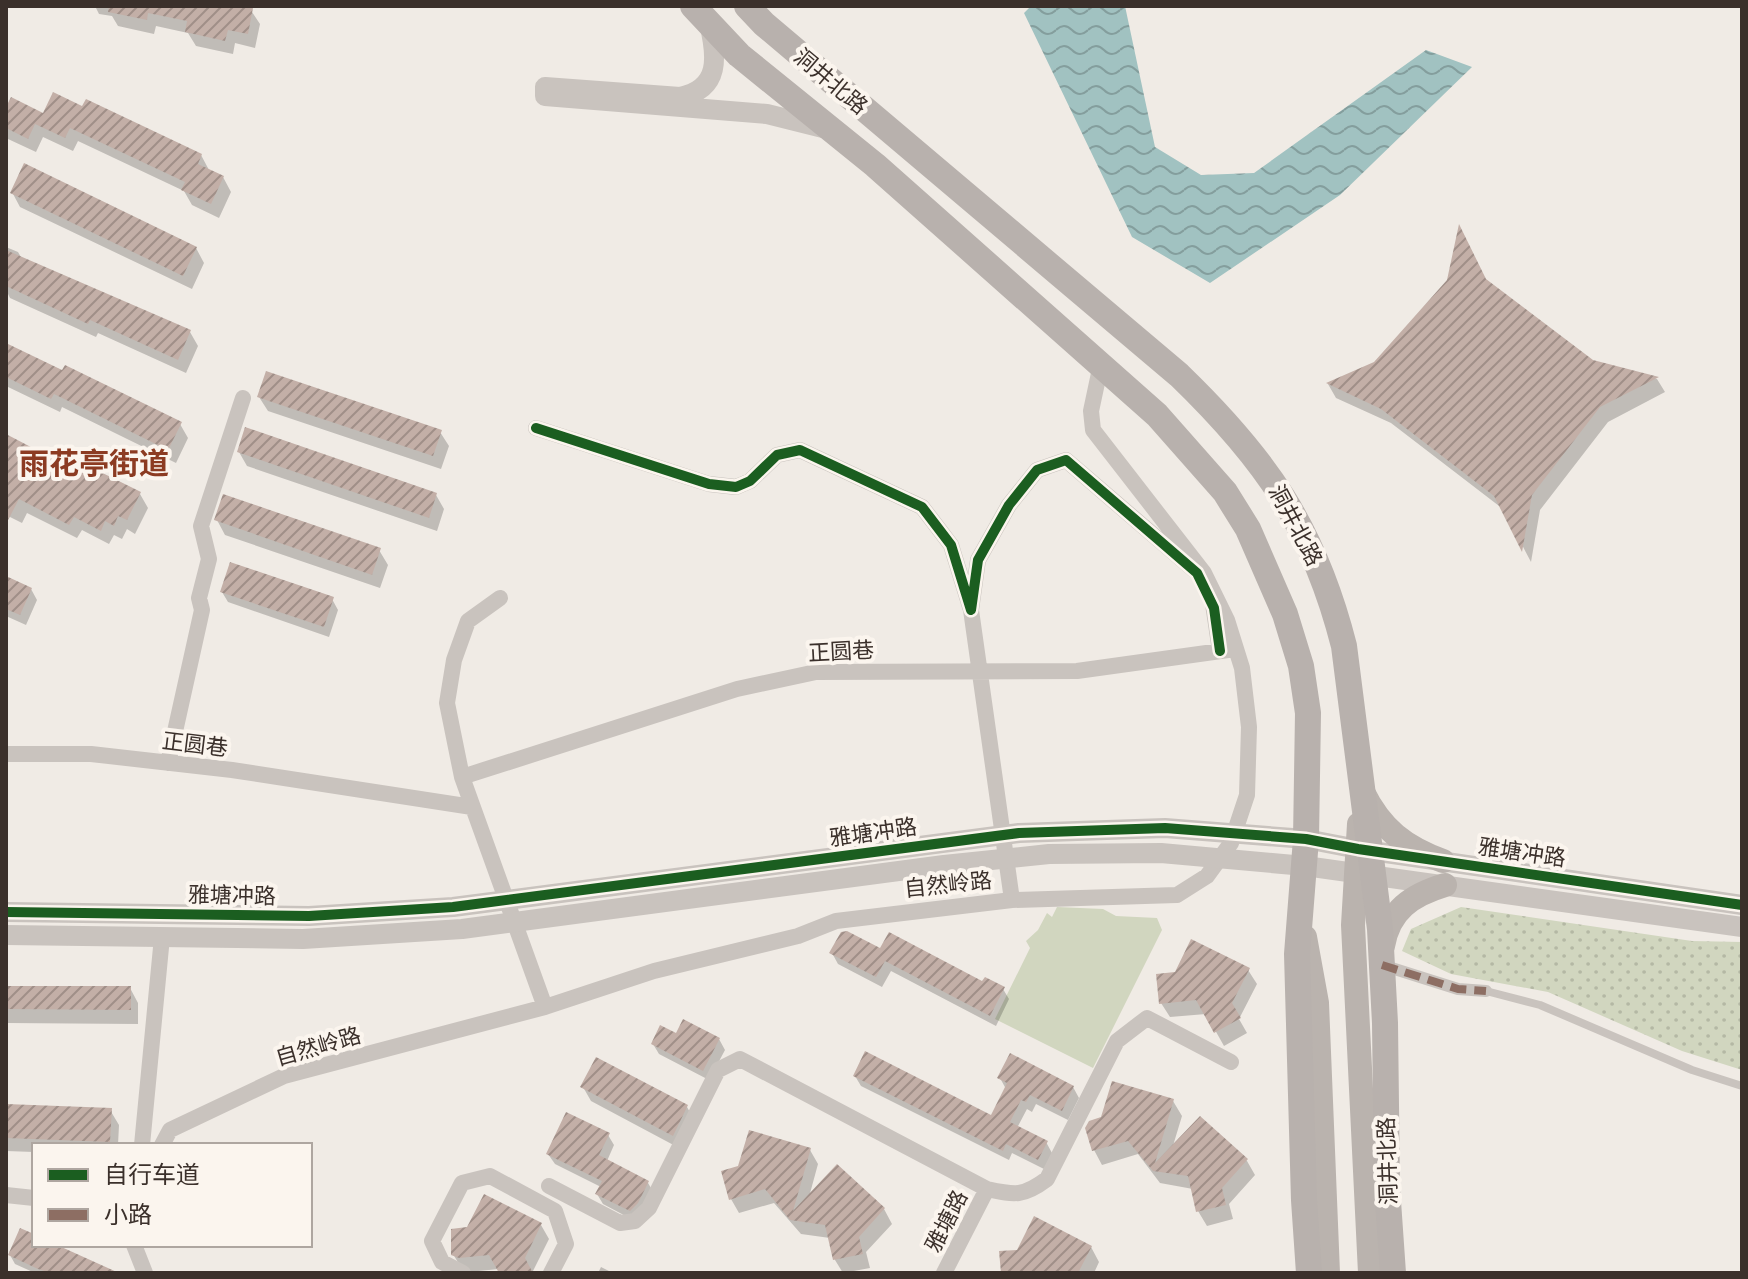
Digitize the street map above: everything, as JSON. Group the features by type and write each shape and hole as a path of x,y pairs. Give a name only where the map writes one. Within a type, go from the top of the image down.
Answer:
{"main road":[{"name":"洞井北路","path":"747,6 764,24 1179,375 1255,454 1310,543 1333,603 1351,688 1362,790 1364,862 1382,961 1387,1187 1393,1273"},
{"name":"洞井北路","path":"701,14 739,55 843,138 1157,415 1225,492 1248,529 1285,614 1301,666 1308,713 1305,866 1297,954 1309,1273"},
{"path":"1362,790 1373,811 1392,834 1422,853 1444,873 1400,907 1390,920 1382,961"},
{"path":"1364,862 1353,925 1370,1273"},
{"path":"1301,911 1317,1003 1328,1273"}],"street":[{"path":"701,14 715,63 701,89 691,95 680,97 545,87 545,96 767,114 826,129 843,138"},
{"name":"自然岭路","path":"163,1143 170,1130 284,1076 545,1007 654,971 798,936 836,921 1012,900 1177,895 1207,876 1231,843 1247,795 1249,727 1242,668 1228,650 1227,620 1204,573 1093,430 1091,411 1101,364"},
{"path":"168,763 202,610 199,598 209,559 201,526 243,398"},
{"path":"536,428 709,484 736,487 758,475 777,455 800,450 922,507 951,545 971,610 1012,900"},
{"path":"971,610 978,560 1009,505 1037,470 1066,460 1197,573 1214,608 1228,650"},
{"path":"500,598 468,621 454,660 447,703 462,777 545,1007"},
{"name":"正圆巷","path":"462,777 737,689 816,672 1077,671 1228,650"},
{"name":"正圆巷","path":"6,754 91,754 472,807"},
{"name":"雅塘冲路","path":"6,912 309,916 453,907 1002,835 1165,828 1306,839 1364,862"},
{"name":"雅塘冲路","path":"6,935 303,939 462,929 1049,854 1161,853 1305,866 1364,862 1742,905"},
{"name":"雅塘冲路","path":"1444,873 1742,927"},
{"path":"142,1143 162,937"},
{"path":"1382,961 1458,989 1486,991"},
{"path":"549,1186 620,1223 635,1221 649,1208 718,1070 740,1059 987,1189 1015,1195 1031,1191 1047,1179 1117,1041 1147,1018 1231,1062"},
{"path":"463,1273 442,1262 432,1241 462,1183 490,1176 555,1211 566,1244 551,1273"},
{"name":"雅塘路","path":"944,1273 987,1189"},
{"path":"6,1195 32,1198"},
{"path":"135,1247 145,1273"}],"lane":[{"path":"1486,991 1540,1005 1692,1070 1742,1086"}],"green space":[{"path":"1057,907 1103,909 1116,916 1157,918 1162,930 1093,1068 995,1019 1030,948 1026,941 1038,930 1047,913 1052,917"},
{"path":"1461,907 1692,941 1742,942 1742,1070 1682,1051 1548,992 1451,974 1402,951 1411,929"}],"water":[{"path":"1031,6 1125,6 1155,147 1201,175 1254,173 1426,50 1472,67 1340,195 1210,283 1132,237 1024,13"}],"building":[{"path":"109,6 253,8 248,34 228,30 225,41 185,32 187,21 148,13 147,20 108,12"},
{"path":"53,92 82,106 86,99 202,154 198,164 224,176 211,204 181,190 185,182 70,128 65,138 35,124 28,139 6,128 6,107 11,97 43,113"},
{"path":"24,163 197,247 183,276 10,193"},
{"path":"1459,224 1486,279 1593,360 1659,377 1600,407 1532,495 1522,552 1494,496 1381,409 1326,383 1374,362 1447,280"},
{"path":"6,250 191,330 178,360 90,320 88,324 6,286"},
{"path":"6,343 62,370 65,365 182,422 168,450 54,394 51,399 6,377"},
{"path":"266,371 442,430 433,456 257,397"},
{"path":"245,427 437,493 429,518 237,452"},
{"path":"6,434 48,456 52,448 141,492 127,520 118,516 114,526 105,521 101,531 74,517 69,525 19,499 6,524"},
{"path":"223,494 381,548 372,575 214,520"},
{"path":"230,562 334,597 324,627 220,592"},
{"path":"6,576 32,588 20,615 6,609"},
{"path":"847,931 880,948 889,932 982,981 985,977 1005,987 990,1016 885,961 876,977 829,953 841,932"},
{"path":"1191,939 1250,968 1232,1003 1241,1018 1214,1033 1196,1000 1159,1004 1156,974 1175,972"},
{"path":"6,986 131,986 131,1010 6,1009"},
{"path":"683,1019 720,1038 703,1071 651,1044 660,1025 676,1033"},
{"path":"865,1051 991,1115 1007,1083 997,1078 1010,1053 1074,1086 1062,1111 1030,1095 1026,1102 1021,1100 1010,1122 1048,1141 1038,1160 1006,1144 1003,1151 853,1076"},
{"path":"596,1057 688,1105 673,1136 580,1087"},
{"path":"1112,1081 1174,1099 1155,1163 1200,1116 1248,1159 1222,1188 1226,1205 1196,1212 1188,1176 1153,1171 1128,1141 1092,1151 1085,1128 1089,1121 1101,1117"},
{"path":"6,1104 112,1108 110,1142 6,1138"},
{"path":"566,1112 610,1133 599,1155 649,1181 638,1203 630,1211 595,1194 602,1181 546,1154"},
{"path":"749,1130 811,1148 793,1211 837,1164 885,1208 859,1237 863,1254 833,1260 825,1225 790,1220 765,1189 729,1200 721,1171 738,1166"},
{"path":"484,1194 542,1223 525,1258 533,1273 499,1273 489,1255 459,1258 451,1255 451,1229 467,1227"},
{"path":"1034,1216 1092,1246 1078,1273 1001,1273 999,1251 1017,1250"},
{"path":"20,1228 32,1233 32,1247 61,1247 119,1273 51,1273 8,1255"}],"marked path":[{"path":"1382,965 1458,989 1486,991"}],"cycle path":[{"path":"536,428 709,484 736,487 750,481 777,455 800,450 922,507 951,545 971,610 978,560 1009,505 1037,470 1066,460 1197,573 1214,608 1220,651"},
{"path":"6,912 309,916 453,907 1019,833 1165,828 1306,839 1742,905"}],"district":[{"name":"雨花亭街道","path":"94,464"}]}
